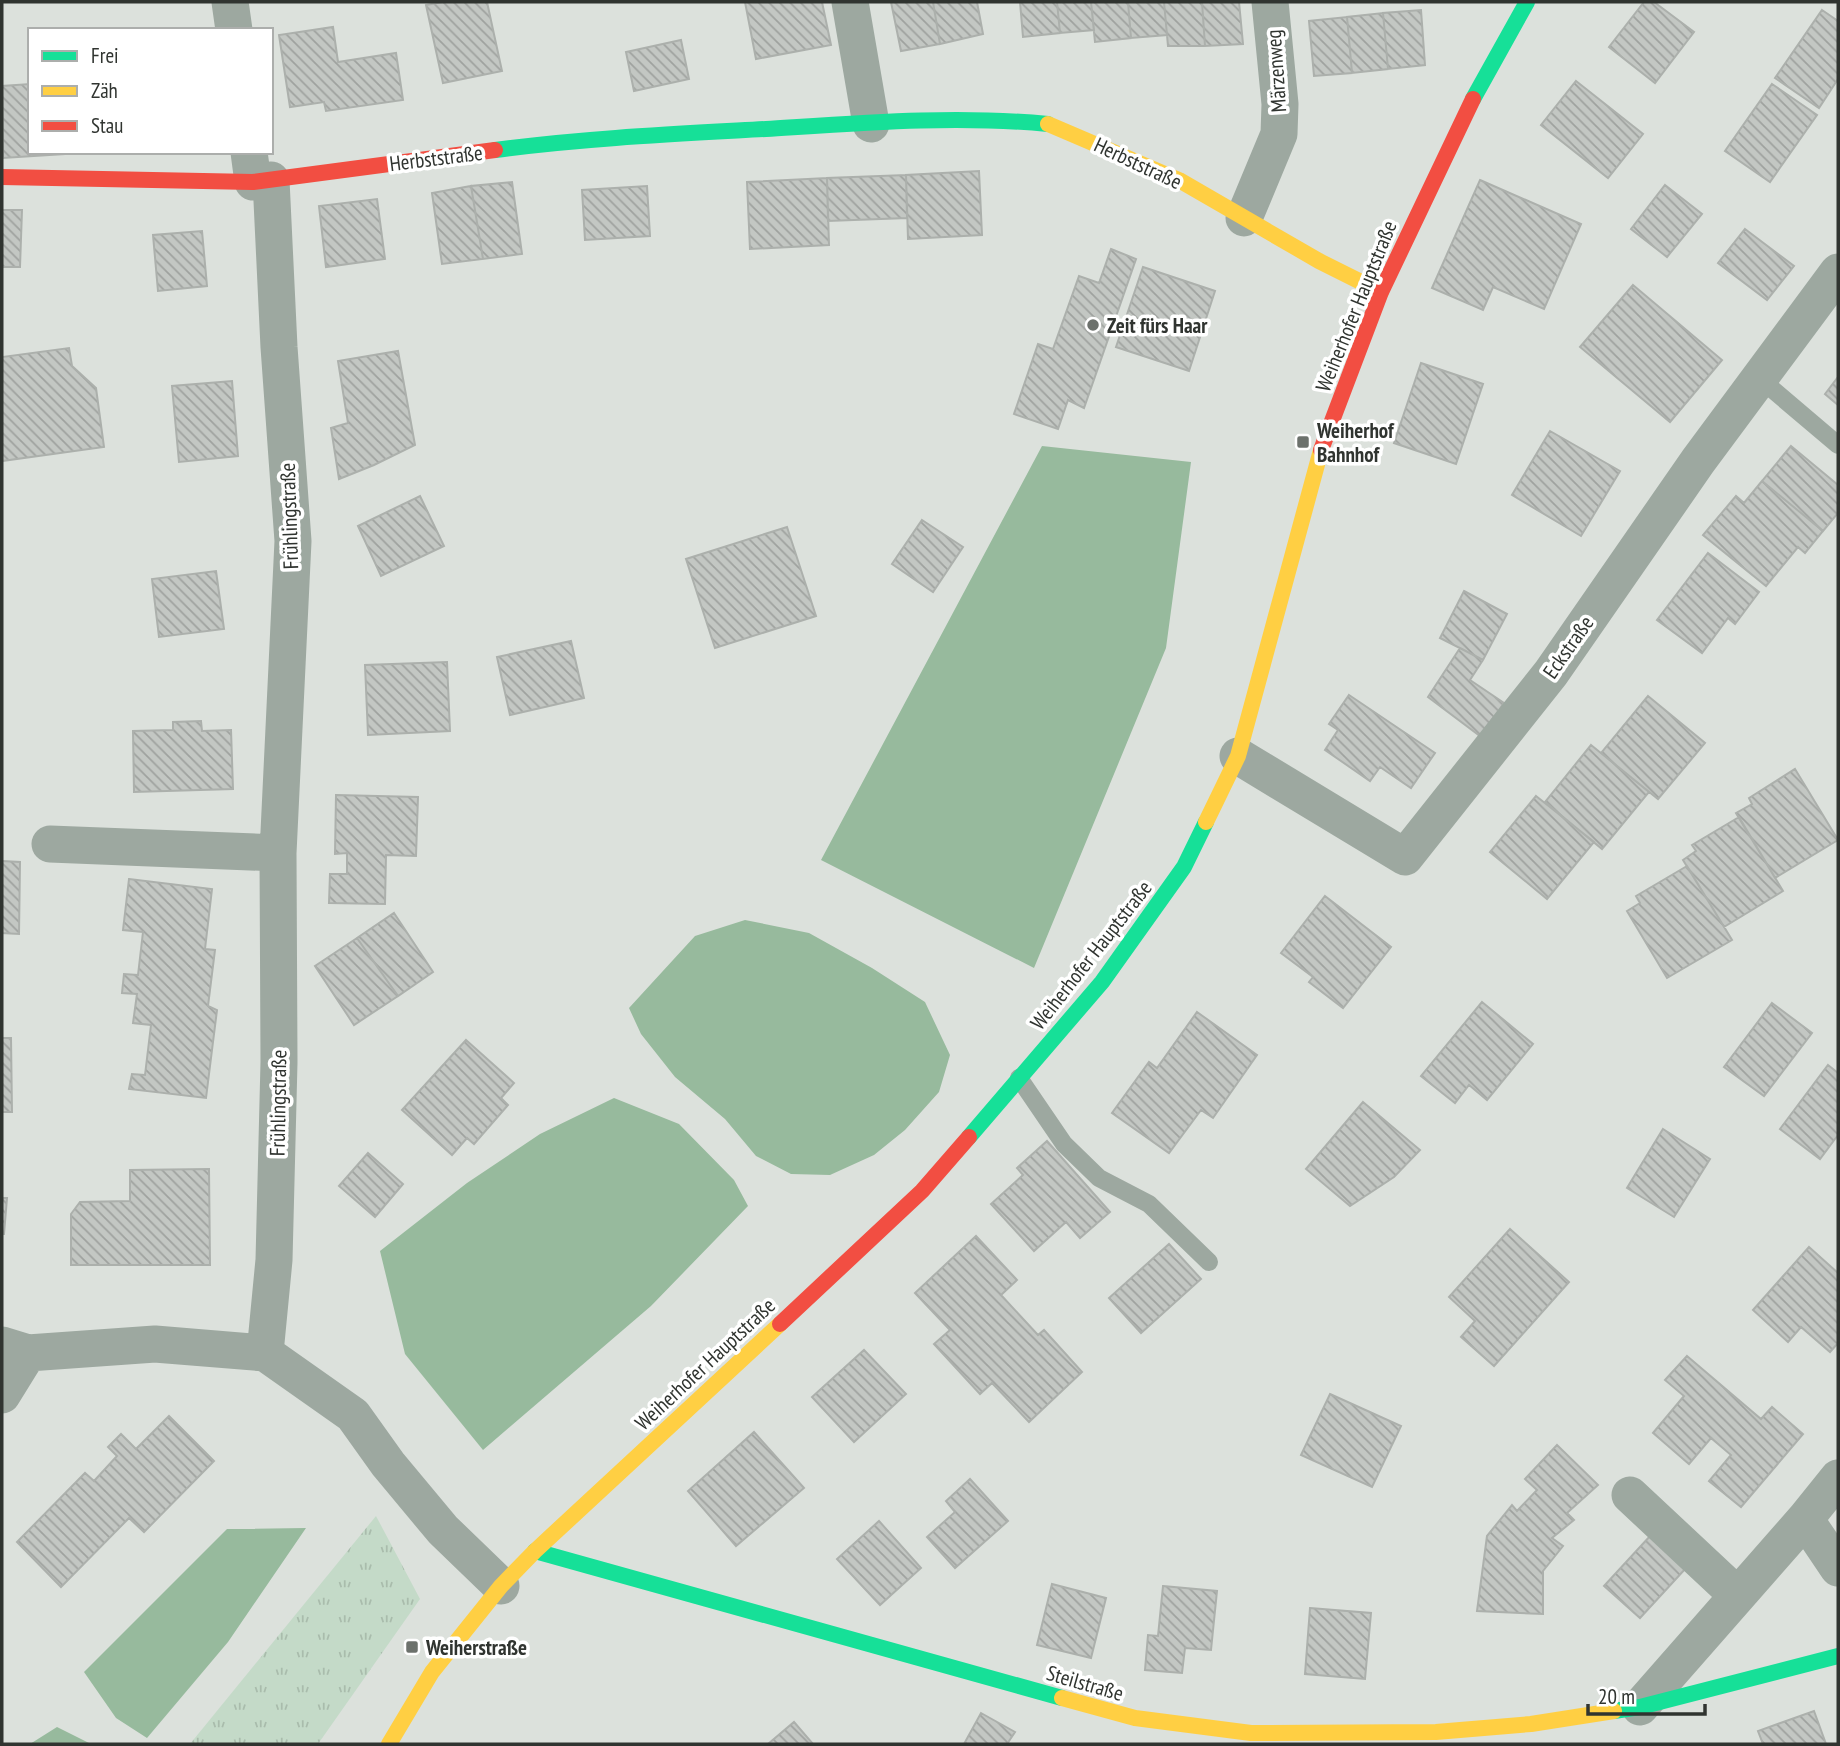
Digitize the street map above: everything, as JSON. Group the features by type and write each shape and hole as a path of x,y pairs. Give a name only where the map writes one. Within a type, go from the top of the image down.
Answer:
{"street":[{"path":"230,2 234,28"},
{"path":"850,2 871,124"},
{"name":"Märzenweg","path":"1244,218 1279,134 1280,104 1270,2"},
{"name":"Weiherhofer Hauptstraße","path":"389,1744 432,1672 501,1586 922,1191 1102,982 1184,867 1238,756 1322,447 1381,292 1468,108 1527,2"},
{"name":"Herbststraße","path":"2,177 258,171 565,141 871,124 1006,120 1051,124 1179,180 1319,261 1381,292"},
{"name":"Frühlingstraße","path":"258,171 279,347 293,541 278,853 279,1062 274,1260 265,1353"},
{"name":"Eckstraße","path":"1238,756 1405,857 1551,673 1698,461 1838,272"},
{"path":"50,844 278,853"},
{"path":"2,1395 15,1349 155,1344 265,1353 353,1415 388,1464 443,1530 501,1586"},
{"path":"1640,1707 1838,1478"},
{"path":"1630,1495 1737,1595"},
{"path":"1805,1519 1838,1568"},
{"name":"Steilstraße","path":"536,1551 1135,1718 1251,1733 1436,1738 1640,1707 1838,1656"}],"lane":[{"path":"1759,378 1838,445"},
{"path":"1019,1078 1064,1144 1099,1178 1149,1204 1209,1262"}],"green space":[{"path":"376,1516 420,1599 318,1744 190,1744"}],"shaded area":[{"path":"1042,446 1191,462 1166,648 1034,968 821,860"},
{"path":"745,920 809,933 872,968 925,1002 950,1055 939,1092 905,1130 874,1155 830,1175 791,1174 756,1156 725,1119 675,1077 641,1034 629,1008 695,936"},
{"path":"614,1098 679,1124 734,1180 748,1206 651,1306 483,1450 405,1354 380,1251 467,1183 540,1134"},
{"path":"306,1528 228,1642 147,1738 116,1718 84,1672 227,1529"},
{"path":"57,1727 91,1744 30,1744"}],"building":[{"path":"443,2 487,2 502,71 443,83 426,5"},
{"path":"745,2 822,2 831,45 756,59"},
{"path":"891,2 933,2 940,44 901,51"},
{"path":"933,2 977,2 983,34 940,44"},
{"path":"1020,2 1057,2 1060,33 1023,37"},
{"path":"1057,2 1091,2 1094,30 1060,33"},
{"path":"1091,2 1128,2 1131,38 1095,42"},
{"path":"1128,2 1164,2 1167,35 1131,38"},
{"path":"1164,2 1202,2 1205,46 1168,46"},
{"path":"1202,2 1239,2 1243,44 1205,46"},
{"path":"1644,2 1654,2 1694,32 1655,83 1609,47"},
{"path":"1421,10 1425,65 1388,69 1383,13"},
{"path":"1822,10 1838,21 1838,79 1819,108 1775,78"},
{"path":"1383,13 1388,69 1352,73 1347,17"},
{"path":"1347,17 1352,73 1314,76 1309,21"},
{"path":"333,27 338,62 396,53 403,100 326,111 324,102 290,107 279,35"},
{"path":"681,40 689,79 634,91 626,52"},
{"path":"1576,81 1643,134 1608,178 1541,125"},
{"path":"28,84 28,154 64,154 3,158 2,86"},
{"path":"1772,84 1817,115 1770,182 1725,151"},
{"path":"979,171 982,235 908,239 906,175"},
{"path":"906,175 907,218 828,221 827,178"},
{"path":"827,178 829,245 750,249 747,182"},
{"path":"1480,180 1581,224 1544,309 1493,287 1483,310 1432,288"},
{"path":"512,182 522,254 483,259 471,186"},
{"path":"1665,185 1702,214 1667,257 1631,229"},
{"path":"471,186 483,259 442,264 432,193"},
{"path":"647,186 650,236 585,240 582,190"},
{"path":"377,199 385,259 326,267 319,206"},
{"path":"2,210 22,210 20,267 2,267"},
{"path":"1745,229 1794,266 1767,300 1718,263"},
{"path":"202,231 207,286 158,291 153,235"},
{"path":"1111,249 1136,259 1084,408 1068,400 1058,429 1014,414 1038,344 1053,349 1079,276 1099,283"},
{"path":"1143,267 1215,291 1189,371 1116,347"},
{"path":"1633,285 1722,360 1670,422 1580,347"},
{"path":"69,348 72,366 96,388 104,447 2,461 2,357"},
{"path":"398,351 415,445 339,479 331,428 348,423 338,361"},
{"path":"1421,363 1483,384 1456,464 1394,443"},
{"path":"1838,377 1838,405 1825,394"},
{"path":"232,381 238,456 179,462 172,386"},
{"path":"1550,431 1620,471 1581,536 1512,495"},
{"path":"1791,446 1838,485 1838,513 1823,531 1762,481"},
{"path":"1762,481 1823,531 1805,553 1798,547 1766,586 1703,535 1736,496 1744,503"},
{"path":"420,496 444,546 381,576 358,526"},
{"path":"922,520 963,547 933,592 892,564"},
{"path":"787,527 816,616 715,648 686,559"},
{"path":"1708,553 1759,592 1735,624 1728,618 1702,653 1657,620"},
{"path":"216,571 224,629 159,637 152,579"},
{"path":"1464,591 1507,614 1483,660 1440,638"},
{"path":"571,641 584,698 510,715 497,657"},
{"path":"1460,648 1483,660 1470,680 1504,703 1480,736 1428,697"},
{"path":"447,662 450,731 368,735 365,665"},
{"path":"1349,695 1435,753 1411,788 1380,767 1370,781 1325,750 1338,730 1329,724"},
{"path":"1648,696 1705,743 1658,799 1601,753"},
{"path":"201,721 202,731 231,730 233,789 134,792 133,731 173,730 173,722"},
{"path":"1591,745 1649,792 1602,849 1545,802"},
{"path":"1795,769 1838,840 1775,878 1736,813 1752,804 1749,798"},
{"path":"336,795 418,797 416,856 386,855 385,904 329,903 330,874 347,874 347,853 335,854"},
{"path":"1536,796 1594,842 1547,899 1490,852"},
{"path":"1739,817 1783,891 1724,927 1683,860 1696,851 1692,845"},
{"path":"2,861 20,862 19,934 2,933"},
{"path":"1687,866 1732,940 1667,978 1627,911 1640,903 1636,896"},
{"path":"129,879 212,889 205,949 215,950 208,1006 217,1010 206,1098 129,1089 132,1074 145,1075 151,1025 133,1023 137,994 122,993 124,974 138,975 143,932 123,930"},
{"path":"1325,896 1391,947 1343,1008 1309,982 1313,977 1281,953"},
{"path":"394,913 433,972 398,996 357,938"},
{"path":"357,938 398,996 354,1025 315,966"},
{"path":"1482,1002 1533,1044 1487,1100 1469,1085 1455,1103 1421,1076"},
{"path":"1772,1003 1812,1033 1764,1096 1724,1067"},
{"path":"1197,1012 1257,1055 1213,1118 1201,1110 1169,1153 1112,1113 1149,1062 1157,1068"},
{"path":"2,1038 11,1038 12,1112 2,1112"},
{"path":"466,1040 514,1083 501,1098 508,1105 474,1144 467,1138 452,1155 402,1110"},
{"path":"1828,1065 1838,1073 1838,1135 1820,1159 1780,1129"},
{"path":"1363,1102 1420,1150 1394,1177 1350,1206 1306,1169"},
{"path":"1663,1129 1710,1159 1674,1217 1627,1188"},
{"path":"1047,1141 1110,1212 1080,1238 1066,1222 1034,1251 991,1204 1023,1175 1017,1168"},
{"path":"368,1153 403,1184 375,1217 339,1186"},
{"path":"209,1169 210,1265 71,1265 71,1214 80,1202 130,1201 130,1170"},
{"path":"2,1198 7,1198 4,1234 2,1234"},
{"path":"1510,1229 1569,1282 1494,1366 1461,1337 1475,1321 1449,1297"},
{"path":"976,1236 1017,1280 1001,1295 1038,1335 1044,1330 1082,1372 1029,1422 992,1383 980,1394 934,1344 950,1330 915,1293"},
{"path":"1169,1244 1201,1279 1141,1333 1109,1298"},
{"path":"1809,1247 1838,1273 1838,1343 1830,1352 1801,1327 1788,1342 1753,1310"},
{"path":"864,1350 906,1394 854,1442 812,1397"},
{"path":"1687,1356 1761,1419 1772,1407 1803,1434 1741,1507 1709,1481 1731,1455 1711,1438 1689,1464 1653,1433 1684,1396 1665,1380"},
{"path":"1330,1394 1401,1426 1372,1487 1301,1455"},
{"path":"169,1416 214,1461 144,1532 129,1518 61,1587 17,1542 85,1473 94,1481 117,1456 108,1447 121,1434 136,1449"},
{"path":"754,1432 804,1488 736,1546 688,1491"},
{"path":"1557,1445 1598,1485 1567,1513 1574,1520 1552,1538 1563,1546 1543,1571 1543,1614 1477,1611 1487,1536 1512,1505 1517,1511 1537,1490 1525,1479"},
{"path":"970,1479 1008,1521 955,1568 927,1537 955,1512 946,1501"},
{"path":"879,1521 921,1568 880,1605 837,1559"},
{"path":"1651,1535 1686,1568 1640,1618 1604,1586"},
{"path":"1052,1584 1106,1598 1091,1658 1037,1645"},
{"path":"1163,1586 1217,1591 1211,1650 1185,1648 1182,1673 1145,1670 1148,1635 1158,1636"},
{"path":"1310,1608 1371,1613 1365,1679 1305,1674"},
{"path":"1814,1711 1826,1744 1763,1744 1758,1731"},
{"path":"981,1713 1015,1732 1007,1744 964,1744"},
{"path":"794,1722 813,1744 768,1744"}],"traffic: fast":[{"path":"1473,99 1527,2"},
{"path":"495,150 630,137 872,122 978,120 1048,124"},
{"path":"969,1137 1102,982 1184,867 1206,822"},
{"path":"535,1551 1062,1698"},
{"path":"1614,1711 1640,1707 1838,1656"}],"traffic: slow":[{"path":"1048,124 1179,180 1319,261 1381,292"},
{"path":"1206,822 1238,756 1321,450"},
{"path":"389,1744 432,1672 501,1586 535,1551 780,1324"},
{"path":"1062,1698 1135,1718 1251,1733 1436,1732 1531,1724 1614,1711"}],"traffic: jam":[{"path":"1321,450 1381,292 1473,99"},
{"path":"2,177 253,182 495,150"},
{"path":"780,1324 922,1191 969,1137"}],"place":[{"name":"Zeit fürs Haar","path":"1093,325"},
{"name":"Weiherhof Bahnhof","path":"1303,442"},
{"name":"Weiherstraße","path":"412,1647"}]}
